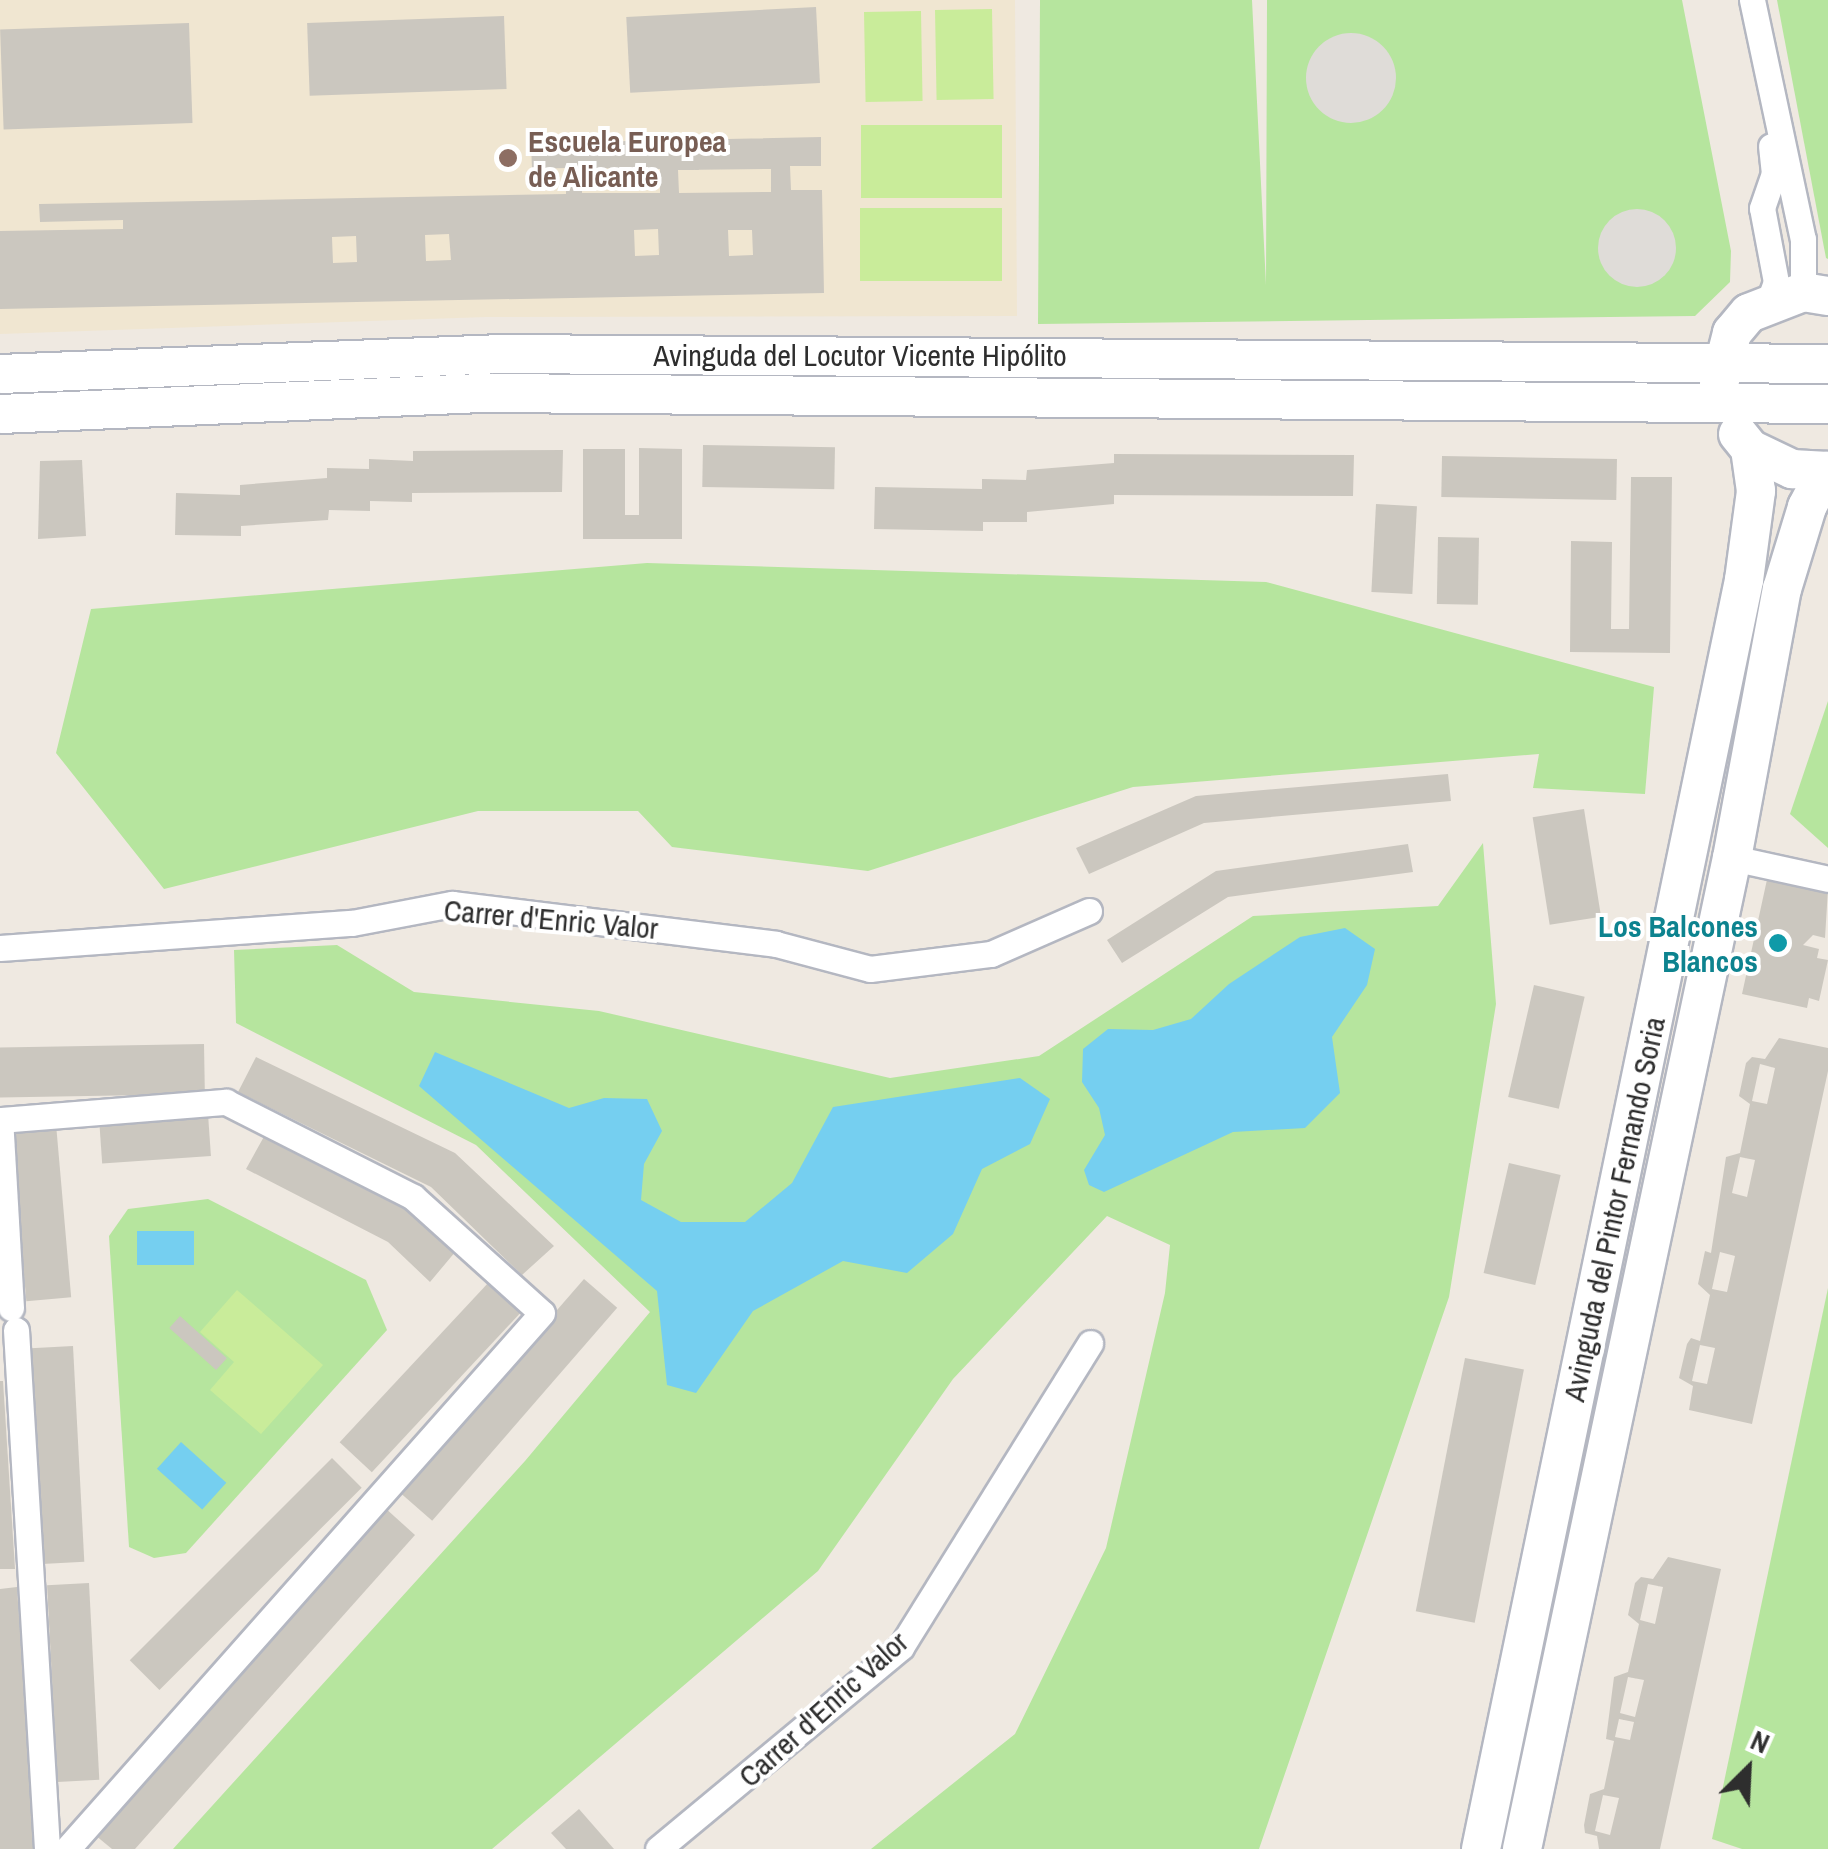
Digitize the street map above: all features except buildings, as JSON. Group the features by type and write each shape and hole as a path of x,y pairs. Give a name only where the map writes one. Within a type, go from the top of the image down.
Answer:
{"main road":[{"path":"1800,296 1732,334 1721,363 1720,402 1750,449 1792,469 1827,471"},
{"name":"Avinguda del Locutor Vicente Hipólito","path":"0,374 502,354 1828,364"},
{"name":"Avinguda del Locutor Vicente Hipólito","path":"0,414 488,393 1828,404"},
{"name":"Avinguda del Pintor Fernando Soria","path":"1481,1849 1744,580 1756,491 1750,449"},
{"name":"Avinguda del Pintor Fernando Soria","path":"1522,1849 1732,858 1782,589 1807,506 1827,471"}],"street":[{"path":"1754,11 1803,239 1800,296 1776,282 1762,208 1774,174 1754,11"},
{"path":"1732,858 1828,880"},
{"name":"Carrer d'Enric Valor","path":"0,948 352,923 452,904 776,944 870,969 991,954 1089,911"},
{"path":"47,1849 0,1120 226,1102 413,1197 542,1313 67,1849"},
{"name":"Carrer d'Enric Valor","path":"658,1849 901,1647 1090,1343"}],"shaded area":[{"name":"Escuela Europea de Alicante","path":"0,0 1015,0 1017,316 486,317 0,334"},
{"path":"1351,33 1368,36 1383,46 1393,61 1393,95 1383,110 1368,120 1351,123 1334,120 1319,110 1309,95 1306,78 1309,61 1319,46 1334,36"},
{"path":"1629,209 1645,209 1670,226 1676,248 1670,270 1659,281 1645,287 1629,287 1604,270 1598,256 1598,240 1615,215"}],"green space":[{"path":"1040,0 1252,0 1266,285 1267,0 1682,0 1731,251 1730,282 1695,316 1038,324"},
{"path":"1777,0 1828,0 1828,259 1826,258"},
{"path":"992,9 994,99 937,100 935,10"},
{"path":"921,11 923,101 866,102 864,12"},
{"path":"861,125 1002,125 1002,198 861,198"},
{"path":"860,208 1002,208 1002,281 860,281"},
{"path":"647,563 1266,582 1654,687 1645,794 1533,788 1539,754 1133,787 868,871 672,847 638,811 478,811 164,889 56,753 91,609"},
{"path":"1828,701 1828,848 1790,814"},
{"path":"1483,843 1496,1004 1449,1297 1259,1849 871,1849 1015,1734 1106,1548 1165,1293 1170,1245 1107,1216 953,1379 818,1571 492,1849 173,1849 525,1461 650,1312 476,1145 236,1023 234,950 337,945 414,992 599,1011 890,1078 1039,1056 1253,916 1438,906"},
{"path":"208,1199 366,1280 387,1330 186,1553 154,1558 129,1547 109,1236 128,1209"},
{"path":"1828,1288 1828,1849 1742,1849 1712,1839"},
{"path":"237,1290 323,1365 261,1434 210,1390 234,1362 200,1332"}],"water":[{"path":"1345,928 1375,949 1367,985 1332,1037 1340,1093 1305,1128 1233,1132 1104,1192 1089,1185 1084,1170 1105,1135 1099,1108 1082,1082 1083,1049 1108,1029 1153,1030 1191,1019 1229,984 1300,937"},
{"path":"435,1052 569,1108 604,1098 647,1099 662,1131 644,1164 641,1200 681,1222 745,1222 792,1183 833,1107 1020,1078 1050,1099 1030,1144 982,1169 953,1234 907,1273 843,1261 753,1311 696,1393 667,1385 657,1291 419,1086"},
{"path":"137,1231 194,1231 194,1265 137,1265"},
{"path":"181,1442 226,1483 202,1510 157,1469"}],"place":[{"name":"Escuela Europea de Alicante","path":"508,158"},
{"name":"Los Balcones Blancos","path":"1778,943"}]}
